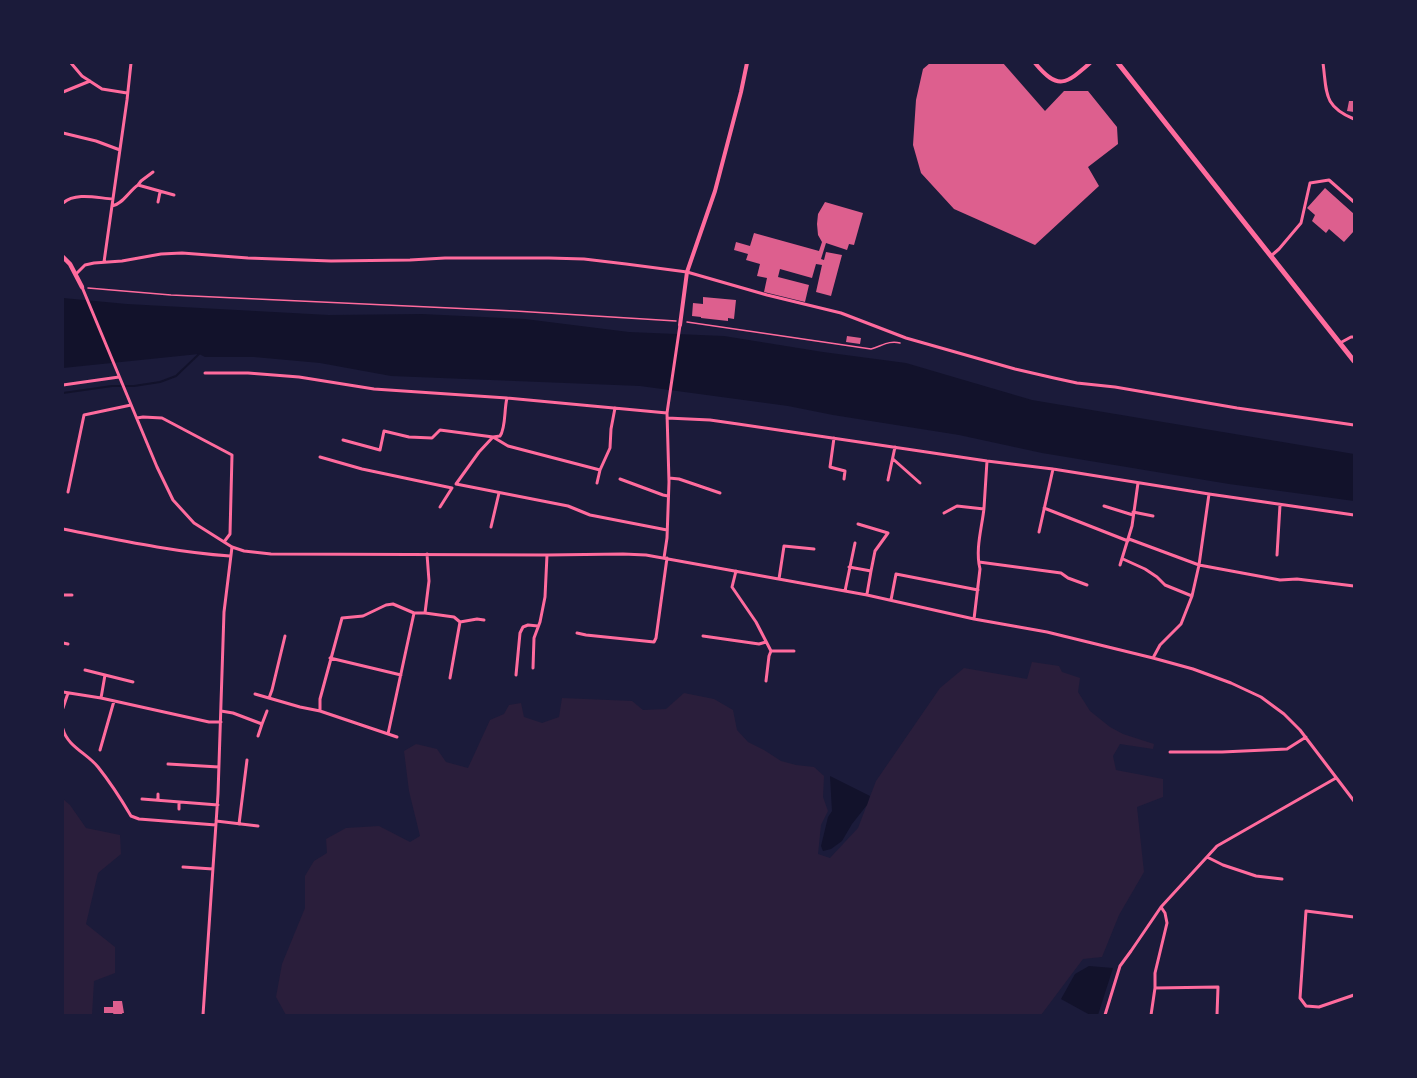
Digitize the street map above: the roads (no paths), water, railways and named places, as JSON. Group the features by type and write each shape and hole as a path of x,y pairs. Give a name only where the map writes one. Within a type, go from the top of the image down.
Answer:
{"main road":[{"path":"1118,63 1354,361"},
{"path":"63,257 76,274 82,289"}],"street":[{"path":"71,63 82,76 102,88 127,93"},
{"path":"104,262 131,63"},
{"path":"577,633 654,642 656,638 667,530 669,478 667,414 687,272 715,191 747,63"},
{"path":"1035,63 1051,80 1064,82 1090,63"},
{"path":"1323,63 1331,105 1354,119"},
{"path":"63,92 90,81"},
{"path":"63,133 120,150"},
{"path":"112,206 117,205 153,172"},
{"path":"1271,256 1301,223 1310,183 1329,180 1354,202"},
{"path":"138,185 174,195"},
{"path":"158,202 160,192"},
{"path":"63,203 69,198 77,197 113,199"},
{"path":"76,274 85,265 182,253 331,261 584,259 687,272 746,290 841,313 906,338 1035,374 1077,383 1354,425"},
{"path":"82,289 173,500 194,523 232,547 244,551 271,554 623,554 665,558 867,595 974,619 1047,632 1153,657 1193,669 1261,697 1284,714 1300,730 1354,801"},
{"path":"1340,343 1354,337"},
{"path":"205,373 248,373 300,377 374,389 507,398 667,414 1354,515"},
{"path":"63,385 119,377"},
{"path":"343,440 380,450 384,431 409,437 432,438 440,430 500,436 504,431 504,409 507,398"},
{"path":"68,492 84,415 131,405"},
{"path":"597,483 610,448 615,408"},
{"path":"136,418 162,418 232,455 230,534 224,542"},
{"path":"493,437 508,446 600,470"},
{"path":"440,507 452,488 493,437"},
{"path":"834,438 830,467 845,471 844,479"},
{"path":"888,480 895,447"},
{"path":"320,457 362,469 452,488"},
{"path":"893,459 921,483"},
{"path":"974,619 980,569 979,537 984,509 987,460"},
{"path":"1039,532 1053,469"},
{"path":"669,478 679,479 720,493"},
{"path":"620,479 668,496"},
{"path":"1120,565 1132,526 1138,483"},
{"path":"456,484 568,506 590,515 667,530"},
{"path":"491,528 499,493"},
{"path":"1153,657 1160,645 1181,624 1192,596 1209,494"},
{"path":"1277,555 1280,505"},
{"path":"944,513 957,506 984,509"},
{"path":"1104,506 1133,514 1154,516"},
{"path":"1044,508 1199,564 1280,580 1297,579 1354,586"},
{"path":"858,524 888,533 875,551 867,595"},
{"path":"63,529 193,553 230,556"},
{"path":"845,591 855,543"},
{"path":"779,579 784,546 814,549"},
{"path":"203,1015 218,805 224,612 232,547"},
{"path":"425,613 429,581 427,554"},
{"path":"533,668 534,638 545,597 547,555"},
{"path":"1123,559 1151,573 1166,585 1192,596"},
{"path":"979,562 1061,573 1088,585"},
{"path":"849,567 871,571"},
{"path":"736,571 732,587 756,622 771,651 766,681"},
{"path":"891,600 896,574 978,590"},
{"path":"63,594 72,595"},
{"path":"320,711 320,699 342,618 363,616 393,604 414,613 454,617 460,622 484,620"},
{"path":"388,734 414,613"},
{"path":"450,678 460,622"},
{"path":"516,675 520,633 523,627 528,625 538,627"},
{"path":"269,698 285,636"},
{"path":"702,636 759,644 766,642"},
{"path":"63,643 68,644"},
{"path":"771,651 794,651"},
{"path":"330,658 401,675"},
{"path":"85,670 133,682"},
{"path":"101,698 105,675"},
{"path":"63,708 65,692 208,722 221,722"},
{"path":"255,694 320,711 398,737"},
{"path":"100,750 114,701"},
{"path":"221,711 262,724"},
{"path":"258,736 267,711"},
{"path":"63,729 64,735 72,744 98,767 131,816 139,819 258,826"},
{"path":"1170,752 1287,748 1306,737"},
{"path":"239,824 247,760"},
{"path":"168,764 219,767"},
{"path":"1104,1015 1120,966 1161,907 1217,846 1336,778"},
{"path":"158,794 158,800"},
{"path":"142,799 218,805"},
{"path":"179,802 179,808"},
{"path":"1207,857 1256,876 1282,879"},
{"path":"183,867 213,869"},
{"path":"1151,1015 1155,973 1167,923 1161,907"},
{"path":"1354,917 1306,911 1300,998 1306,1006 1319,1007 1354,995"},
{"path":"1155,988 1218,987 1217,1015"}],"waterway":[{"path":"63,393 160,382 176,376 199,354"}]}
